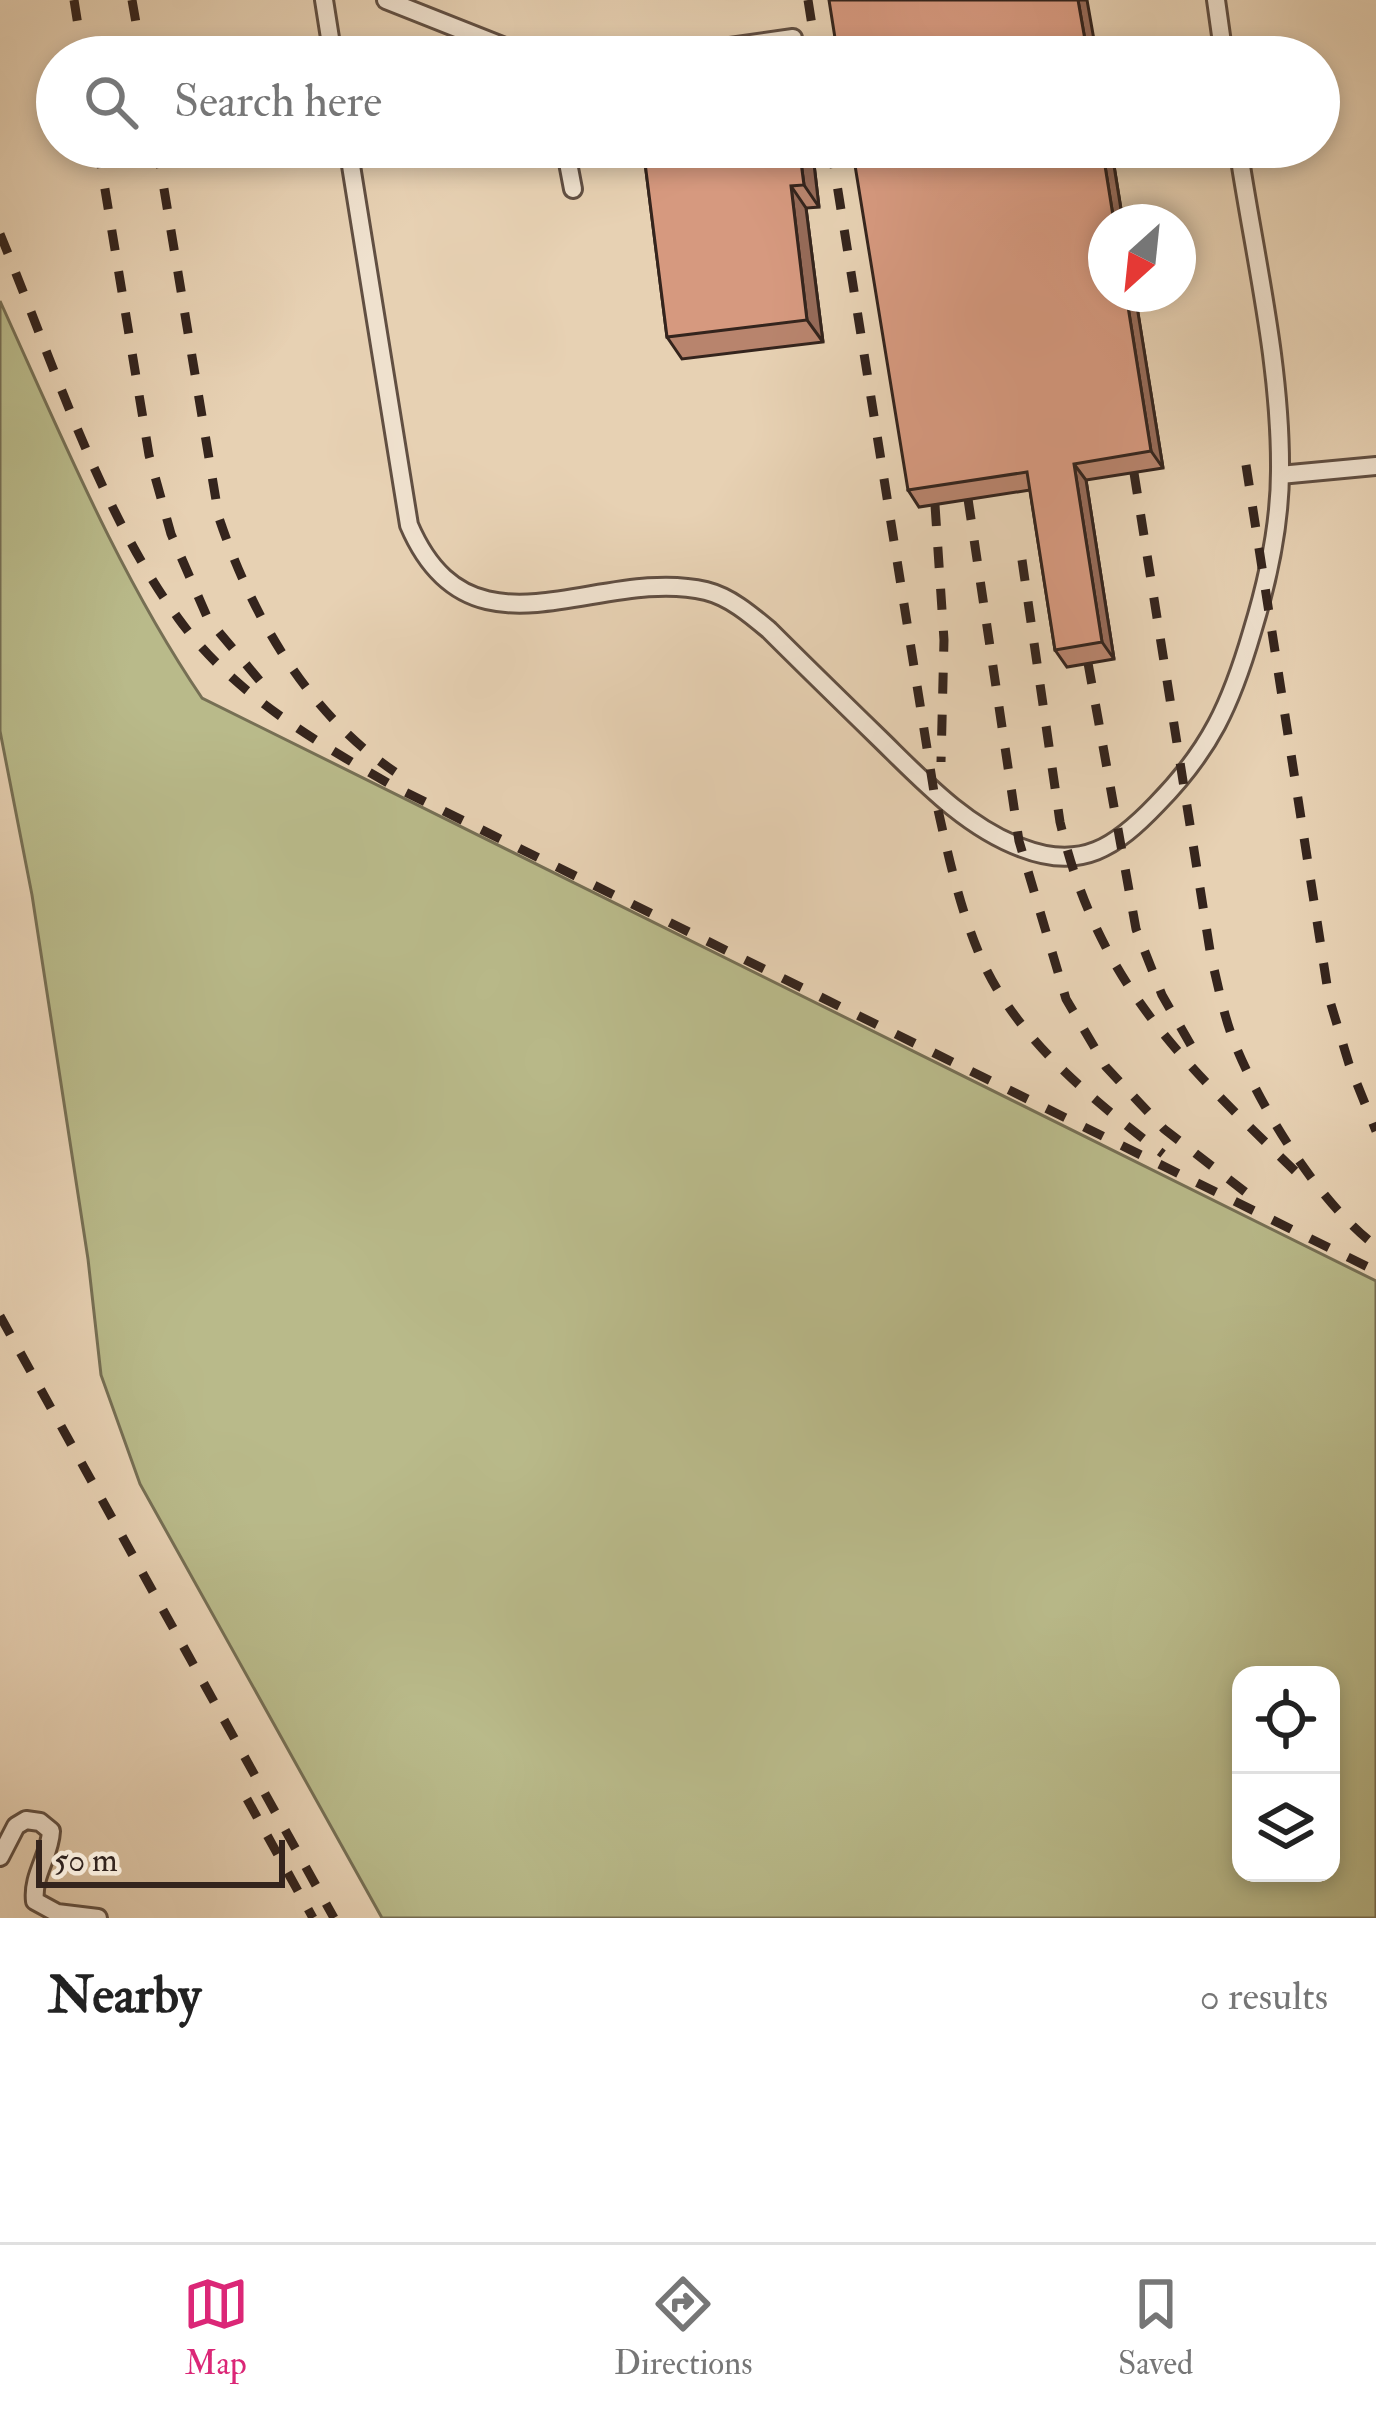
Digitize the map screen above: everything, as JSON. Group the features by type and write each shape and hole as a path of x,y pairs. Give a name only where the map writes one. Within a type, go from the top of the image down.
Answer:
{"lane":[{"path":"324,0 330,36"},
{"path":"386,0 477,36"},
{"path":"1216,0 1222,36"},
{"path":"351,168 409,525 436,572 459,590 488,602 517,605 636,589 681,587 711,592 769,630 940,798 997,837 1069,859 1119,840 1205,750 1245,658 1265,589 1280,475 1277,404 1241,168"},
{"path":"569,168 573,189"},
{"path":"1280,475 1376,466"},
{"path":"0,1857 16,1826 26,1820 40,1822 51,1831 50,1846 33,1886 35,1901 57,1913 98,1918"}],"green space":[{"path":"0,301 118,554 202,698 1376,1281 1376,1918 382,1918 140,1484 101,1375 88,1259 32,895 0,731"}],"building":[{"path":"829,0 1078,0 1084,36 835,36"},
{"path":"646,168 802,168 804,185 791,186 807,320 667,337"},
{"path":"855,168 1105,168 1111,204 1088,204 1088,312 1129,312 1151,451 1074,464 1102,642 1055,650 1027,472 908,490"}],"railway":[{"path":"74,0 80,36"},
{"path":"132,0 138,36"},
{"path":"808,0 814,36"},
{"path":"101,168 149,455 171,534 208,619 271,694"},
{"path":"161,168 219,518 232,555 266,626 309,692 395,772"},
{"path":"834,168 934,792 964,912 993,982 1033,1039 1082,1088 1163,1154"},
{"path":"0,234 79,432 150,576 200,645 277,714 395,787 1376,1271"},
{"path":"1246,465 1329,998 1376,1131"},
{"path":"1134,473 1211,957 1229,1029 1292,1151 1333,1205 1376,1246"},
{"path":"968,499 1019,841 1066,999 1106,1067 1164,1129 1253,1198"},
{"path":"935,505 944,640 941,762"},
{"path":"1022,560 1060,822 1097,929 1149,1015 1216,1092 1295,1171"},
{"path":"1088,663 1136,929 1162,995 1200,1061"},
{"path":"0,1316 334,1918"},
{"path":"247,1799 313,1918"}]}
